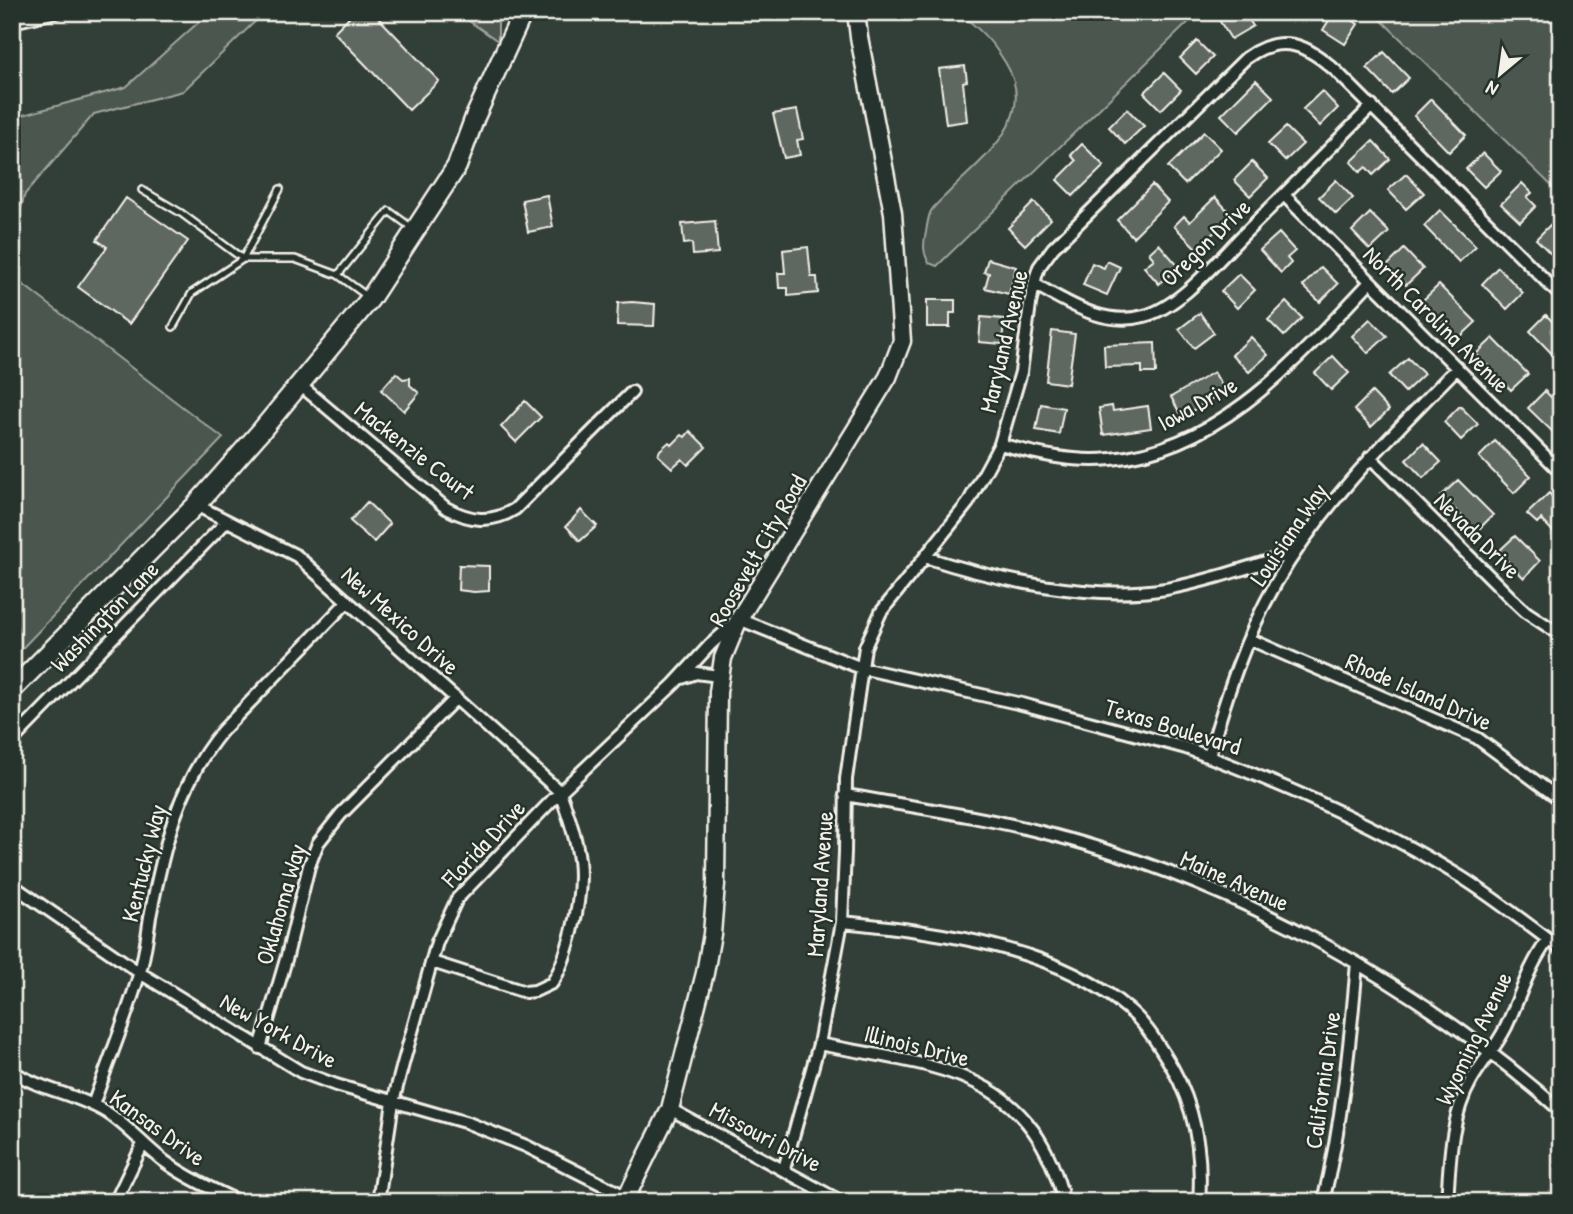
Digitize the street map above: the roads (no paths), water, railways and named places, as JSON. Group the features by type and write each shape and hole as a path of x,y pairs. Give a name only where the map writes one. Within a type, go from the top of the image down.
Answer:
{"main road":[{"path":"12,690 196,505 370,299 457,166 475,117 523,12"}],"street":[{"path":"12,22 56,12"},
{"name":"Roosevelt City Road","path":"626,1199 670,1109 692,1028 712,934 716,884 719,676 723,658 739,619 888,376 902,341 892,213 856,12"},
{"name":"Maryland Avenue","path":"784,1168 819,1044 842,922 847,764 860,668 868,638 874,624 968,503 1000,444 1021,372 1034,284 1039,267 1053,248 1232,71 1254,53 1278,44 1291,44 1305,48 1326,61 1561,296"},
{"name":"Oregon Drive","path":"1034,284 1093,314 1118,319 1145,316 1173,302 1372,106"},
{"name":"North Carolina Avenue","path":"1284,195 1561,472"},
{"name":"Iowa Drive","path":"1000,444 1059,458 1088,460 1130,456 1174,443 1227,415 1253,397 1300,355 1370,282"},
{"name":"Louisiana Way","path":"1209,756 1234,674 1275,585 1294,553 1370,457 1457,368"},
{"name":"Mackenzie Court","path":"300,385 446,508 480,520 496,519 515,509 632,392"},
{"name":"Nevada Drive","path":"1370,457 1526,612 1561,635"},
{"name":"New Mexico Drive","path":"196,505 297,556 560,792"},
{"name":"Washington Lane","path":"12,741 227,521"},
{"path":"925,557 1009,580 1087,590 1128,592 1167,589 1294,553"},
{"name":"Kentucky Way","path":"93,1105 140,974 168,834 196,768 222,732 348,601"},
{"name":"Texas Boulevard","path":"739,619 860,668 1022,704 1209,756 1313,799 1431,860 1462,878 1561,949"},
{"name":"Florida Drive","path":"378,1202 393,1102 443,925 464,889 739,619"},
{"name":"Rhode Island Drive","path":"1249,639 1477,738 1561,800"},
{"name":"Florida Drive","path":"674,684 696,673 719,676"},
{"name":"Oklahoma Way","path":"260,1048 287,956 309,866 318,843 341,814 456,698"},
{"path":"432,962 525,992 535,991 552,983 568,945 582,886 577,844 560,792"},
{"name":"Maine Avenue","path":"845,795 1015,825 1097,848 1206,887 1276,919 1357,963 1403,992 1490,1054 1561,1111"},
{"name":"New York Drive","path":"12,885 140,974 260,1048 318,1079 432,1111 492,1132 535,1150 626,1199"},
{"path":"842,922 926,931 1014,952 1075,974 1130,1010 1147,1029 1188,1100 1198,1140 1199,1202"},
{"name":"Wyoming Avenue","path":"1447,1202 1451,1149 1460,1104 1472,1080 1505,1030 1530,968 1549,940"},
{"name":"California Drive","path":"1323,1202 1336,1145 1349,1055 1357,963"},
{"name":"Illinois Drive","path":"819,1044 938,1067 975,1080 989,1089 1026,1121 1040,1139 1064,1202"},
{"name":"Kansas Drive","path":"13,1074 93,1105 183,1174 240,1202"},
{"name":"Missouri Drive","path":"670,1109 784,1168 842,1202"},
{"path":"115,1202 143,1144"}],"lane":[{"path":"173,327 192,293 243,259 279,189"},
{"path":"142,190 181,213 243,259 295,259 338,275 370,299"},
{"path":"338,275 389,211 415,231"}]}
